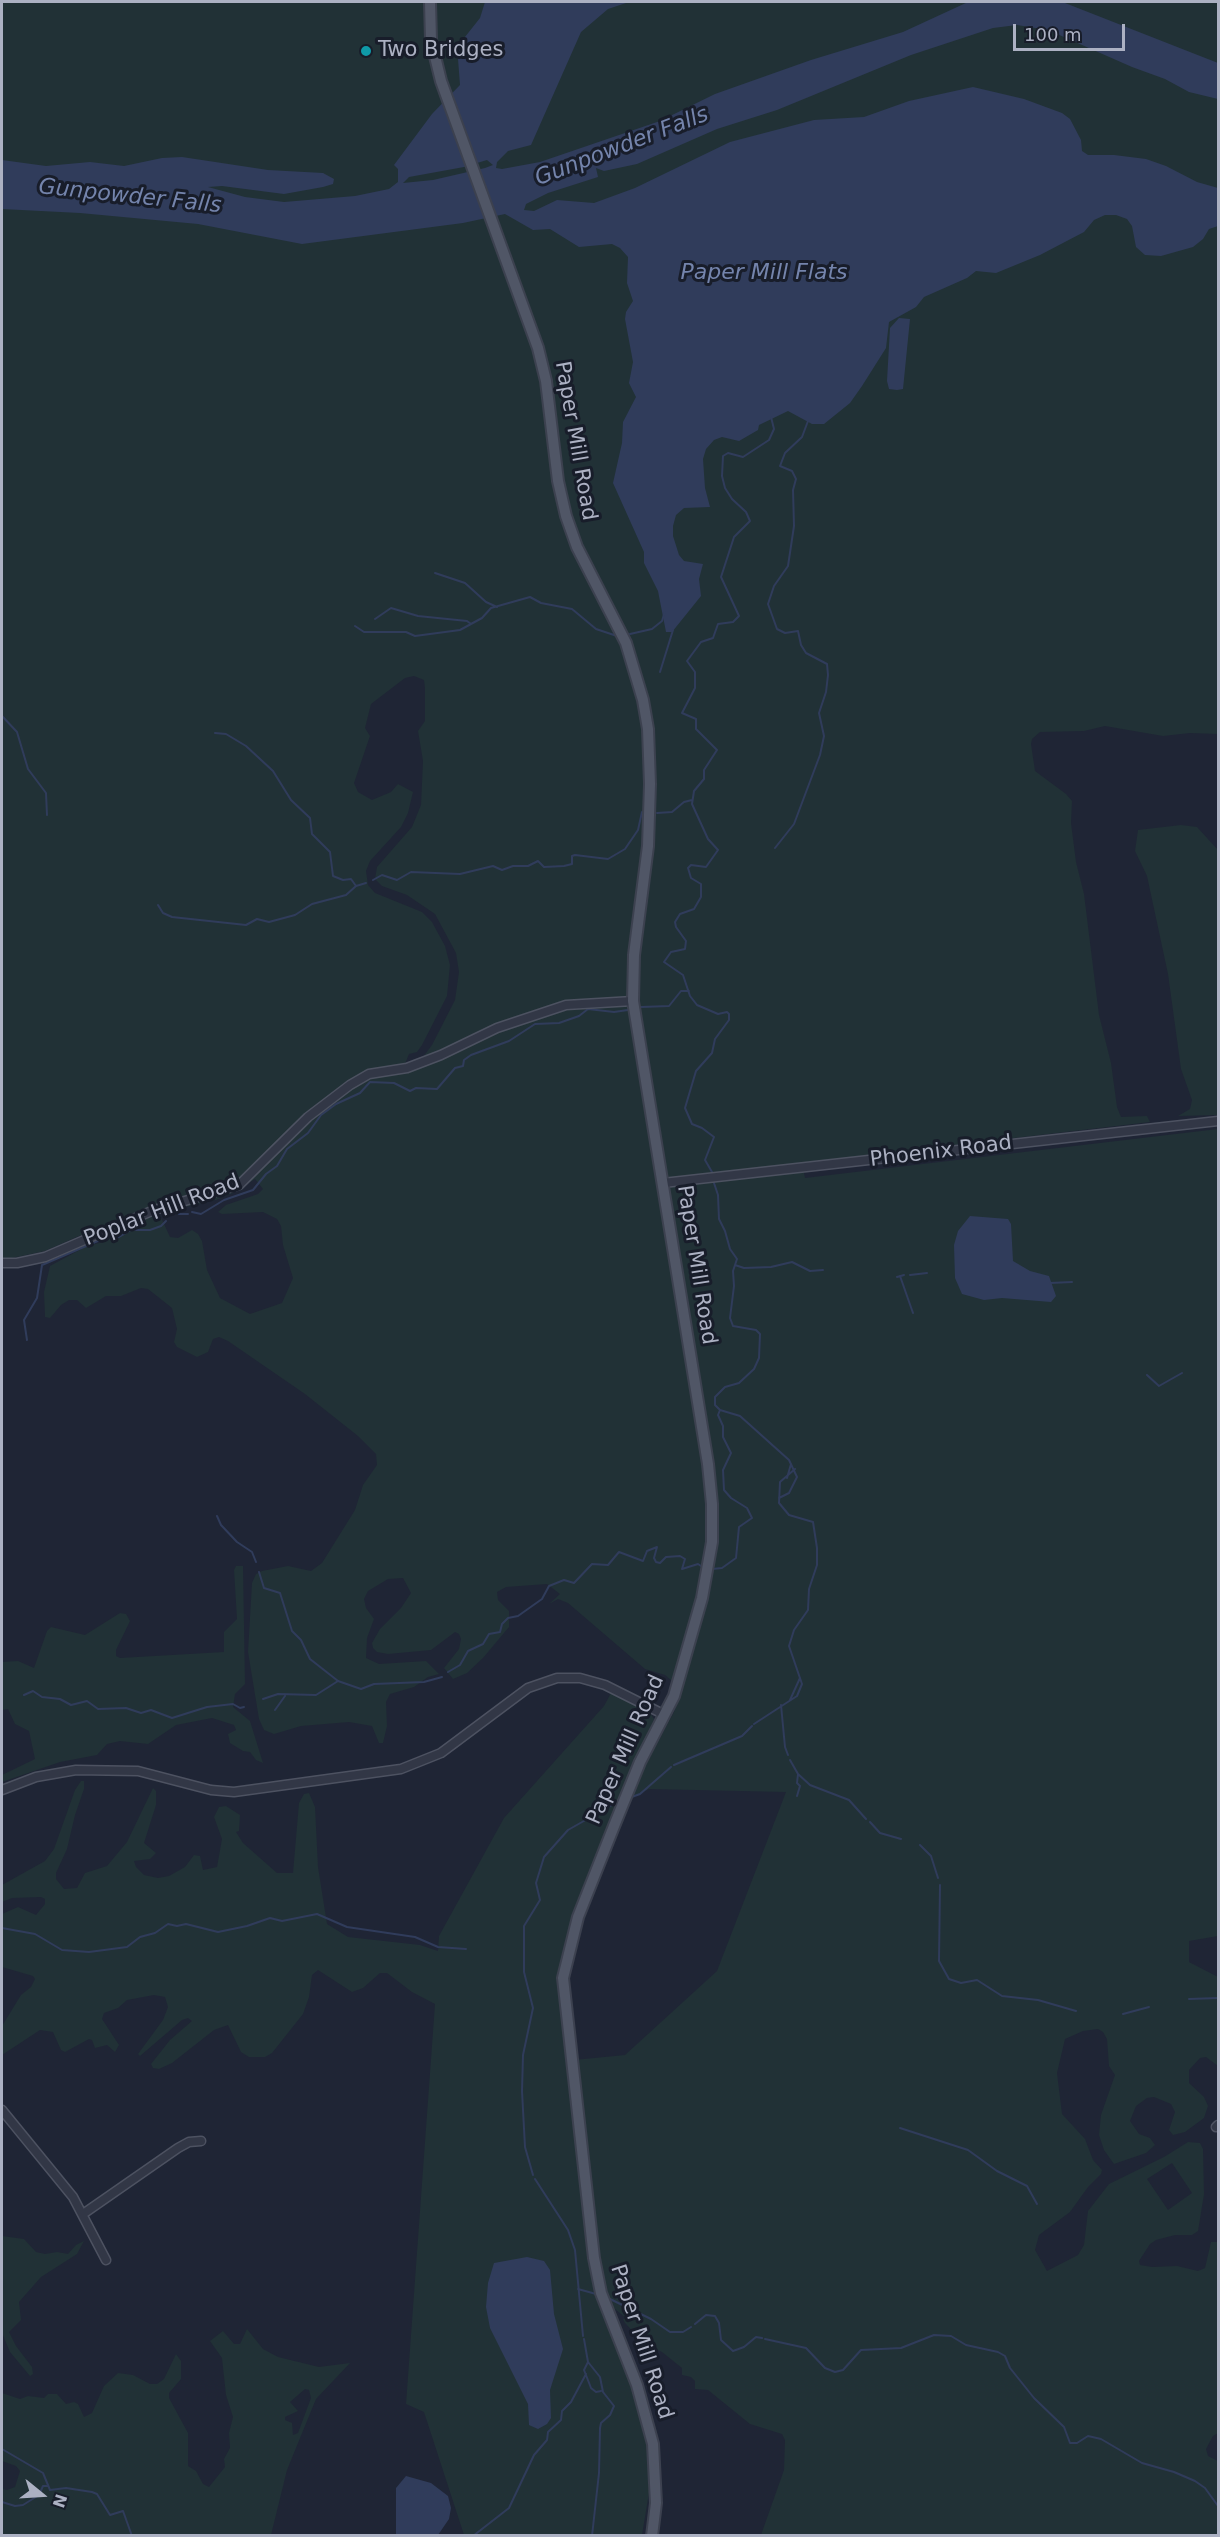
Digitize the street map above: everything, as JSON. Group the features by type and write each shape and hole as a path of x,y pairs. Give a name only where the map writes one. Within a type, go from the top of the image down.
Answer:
{"main road":[{"name":"Paper Mill Road","path":"430,2 431,40 441,81 543,365 558,481 566,516 577,547 620,628 634,666 646,717 650,754 648,846 634,955 633,1001 708,1464 713,1522 712,1542 702,1598 679,1680 665,1715 630,1785 578,1917 566,1962 564,1988 594,2258 601,2293 641,2396 653,2444 656,2494 652,2535"}],"street":[{"name":"Poplar Hill Road","path":"2,1263 18,1263 45,1257 154,1210 238,1185 308,1118 360,1078 426,1061 497,1028 566,1005 633,1001"},
{"name":"Phoenix Road","path":"663,1183 1218,1121"},
{"path":"2,1790 36,1777 76,1770 138,1771 212,1790 234,1792 401,1769 441,1753 528,1688 557,1678 580,1678 599,1683 665,1715"},
{"path":"2,2110 73,2197 106,2260"},
{"path":"83,2214 178,2148 189,2142 201,2141"}],"shaded area":[{"path":"2,2 1218,2 1218,734 1190,733 1163,736 1105,726 1084,731 1040,732 1032,739 1031,744 1035,771 1072,801 1071,823 1076,862 1084,894 1099,1015 1111,1063 1117,1107 1121,1117 1147,1116 1150,1122 802,1163 805,1178 1218,1129 1218,1936 1189,1941 1189,1962 1218,1977 1218,2066 1206,2057 1200,2058 1189,2070 1189,2083 1204,2097 1208,2106 1204,2118 1185,2132 1173,2135 1169,2130 1175,2112 1171,2104 1154,2097 1147,2098 1136,2106 1130,2121 1139,2134 1150,2138 1155,2145 1146,2153 1114,2164 1104,2150 1099,2135 1101,2115 1115,2075 1109,2066 1107,2039 1098,2029 1083,2031 1065,2039 1057,2073 1062,2114 1085,2139 1093,2160 1102,2170 1070,2212 1039,2235 1035,2250 1047,2271 1078,2255 1084,2245 1088,2211 1109,2184 1164,2157 1188,2142 1200,2143 1203,2149 1204,2194 1198,2231 1192,2235 1175,2235 1156,2240 1150,2244 1139,2261 1140,2265 1177,2266 1198,2271 1205,2268 1211,2242 1218,2242 1218,2433 1213,2436 1206,2449 1208,2456 1218,2461 1218,2535 761,2535 784,2470 785,2440 782,2434 750,2424 708,2390 695,2389 695,2381 691,2377 682,2375 682,2368 662,2352 645,2344 625,2323 623,2319 626,2318 610,2305 595,2239 574,2060 625,2055 717,1971 786,1792 649,1789 632,1798 645,1766 674,1712 686,1674 683,1672 678,1686 665,1675 645,1669 568,1603 558,1599 549,1604 560,1594 547,1584 506,1587 497,1592 498,1600 509,1611 509,1627 467,1673 453,1679 444,1668 459,1649 461,1639 455,1632 431,1650 388,1654 377,1652 373,1648 372,1643 380,1629 401,1608 411,1593 403,1578 388,1579 368,1591 364,1599 366,1608 374,1619 367,1638 366,1658 379,1664 426,1661 439,1674 428,1677 414,1687 390,1694 386,1702 387,1726 383,1743 379,1743 372,1726 349,1722 301,1726 274,1734 264,1730 259,1719 248,1652 252,1583 256,1574 262,1571 288,1566 311,1571 322,1563 355,1510 363,1485 377,1465 376,1454 358,1436 305,1394 228,1341 219,1337 213,1339 208,1352 197,1357 177,1347 174,1342 177,1329 172,1308 148,1289 141,1288 121,1296 106,1296 86,1308 77,1300 69,1300 61,1305 50,1318 45,1317 44,1292 50,1266 87,1246 108,1241 96,1231 45,1251 2,1258","holes":["414,676 424,680 425,688 425,721 418,731 423,761 421,805 412,827 377,867 375,879 382,886 407,895 435,914 456,953 459,972 455,1000 432,1045 420,1061 405,1064 409,1054 417,1052 422,1045 447,996 450,965 445,946 432,922 422,912 375,893 368,885 366,871 370,861 401,827 408,813 413,792 398,784 391,792 372,800 358,792 354,783 370,736 365,728 371,704 405,678","255,1179 263,1189 258,1194 226,1205 218,1212 222,1214 263,1212 277,1219 281,1226 283,1245 293,1278 282,1303 250,1314 220,1298 207,1270 202,1241 198,1234 192,1230 178,1238 170,1237 159,1213 216,1200 233,1193","1172,2163 1192,2193 1168,2210 1147,2179"]},
{"path":"1181,825 1197,827 1218,850 1218,1115 1178,1116 1190,1109 1192,1100 1181,1069 1168,974 1147,876 1135,851 1138,830"},
{"path":"236,1566 243,1566 245,1684 235,1694 233,1707 250,1721 263,1763 256,1760 250,1752 243,1751 230,1743 228,1734 236,1730 234,1725 212,1718 176,1725 148,1744 120,1741 107,1744 97,1755 60,1762 2,1782 2,1775 35,1759 29,1731 15,1724 8,1709 2,1710 2,1662 18,1661 34,1668 47,1631 51,1627 85,1635 120,1613 126,1614 130,1621 116,1650 116,1656 120,1658 224,1652 224,1632 237,1619 234,1570"},
{"path":"611,1693 648,1710 654,1719 576,1913 564,1950 560,1991 589,2256 630,2375 649,2446 652,2475 642,2535 464,2535 424,2412 406,2404 435,2004 412,1992 387,1973 380,1973 363,1988 352,1992 318,1970 312,1975 309,1997 303,2014 272,2053 265,2057 249,2057 241,2052 228,2025 214,2030 172,2063 159,2069 153,2068 151,2064 170,2040 192,2021 188,2018 182,2020 140,2056 138,2054 163,2020 168,2007 165,1997 154,1995 127,2000 118,2008 104,2013 102,2019 119,2045 115,2052 107,2045 95,2048 92,2040 89,2039 65,2052 61,2050 53,2032 40,2030 2,2055 2,2026 21,1995 31,1987 35,1979 33,1976 2,1967 2,1914 18,1907 36,1915 45,1904 45,1899 41,1897 12,1898 2,1902 2,1885 45,1861 54,1849 75,1790 81,1781 84,1781 84,1789 67,1849 56,1873 56,1879 64,1889 77,1888 85,1873 107,1866 127,1842 153,1788 156,1791 156,1805 144,1843 156,1853 150,1859 134,1861 136,1867 144,1875 158,1878 169,1876 185,1867 194,1855 200,1856 203,1870 217,1867 222,1839 214,1817 219,1807 226,1806 240,1815 239,1831 236,1832 243,1843 277,1873 293,1873 299,1803 304,1794 309,1793 315,1807 318,1867 327,1924 348,1937 420,1945 438,1951 439,1936 504,1818 604,1706"},
{"path":"2,2236 24,2239 36,2252 45,2254 57,2252 68,2254 76,2245 84,2241 77,2254 41,2277 19,2302 21,2320 9,2332 16,2346 32,2367 33,2374 30,2376 10,2352 2,2333"},
{"path":"247,2329 263,2349 278,2357 319,2367 350,2363 316,2399 287,2470 271,2535 2,2535 2,2489 15,2487 20,2471 16,2466 2,2461 2,2393 20,2399 28,2396 44,2398 48,2394 57,2394 66,2404 74,2402 78,2404 84,2417 92,2413 104,2386 118,2373 133,2375 150,2384 157,2384 164,2379 176,2354 181,2361 181,2379 169,2393 169,2398 188,2433 188,2466 196,2471 203,2484 209,2487 225,2467 224,2459 230,2448 229,2433 233,2417 226,2395 222,2358 210,2341 223,2331 234,2344 240,2344","holes":["305,2389 309,2390 311,2398 298,2433 293,2435 292,2423 285,2420 285,2417 298,2411 290,2402"]}],"water":[{"name":"Paper Mill Flats","path":"485,2 629,2 608,9 581,32 531,145 508,151 497,162 496,168 502,169 540,162 660,121 715,94 811,60 903,32 968,2 1065,3 1218,63 1218,99 1189,92 1165,79 1048,30 1017,25 993,28 911,55 777,110 717,129 637,164 604,171 596,168 598,177 548,193 526,204 524,210 534,211 557,200 594,203 635,188 730,142 814,120 864,117 909,101 973,87 1024,99 1062,113 1070,119 1081,140 1082,151 1088,155 1146,159 1166,166 1197,182 1218,188 1218,226 1209,229 1203,239 1193,247 1161,256 1145,255 1136,247 1132,226 1127,219 1116,215 1105,215 1094,220 1084,232 1040,255 996,273 976,271 967,278 924,297 916,307 889,322 886,348 862,386 850,403 824,424 812,424 788,411 759,425 758,430 739,441 722,437 714,440 706,449 703,459 705,488 710,507 684,508 676,515 673,526 673,536 679,555 684,561 703,564 699,579 701,596 672,632 666,632 658,591 644,563 644,552 613,483 622,443 623,422 636,397 629,383 633,362 625,319 626,312 633,301 627,283 628,257 620,248 612,244 579,247 550,229 533,230 505,214 463,223 302,244 198,224 80,213 2,209 2,160 46,166 90,162 124,166 162,158 182,157 268,170 323,173 334,179 333,184 323,187 284,194 222,186 208,187 245,197 284,202 355,196 389,189 398,182 398,169 394,165 432,114 460,85 458,59 461,42 480,18","holes":["487,160 493,165 433,180 403,183 409,177 464,167"]},
{"path":"899,318 910,319 903,389 897,390 889,389 887,381 890,328"},
{"path":"970,1216 1008,1219 1011,1224 1013,1261 1030,1271 1049,1276 1056,1296 1051,1302 1002,1298 984,1300 962,1294 955,1278 954,1245 958,1231"},
{"path":"527,2257 544,2261 550,2270 554,2314 563,2349 550,2390 551,2418 547,2424 538,2429 529,2425 528,2404 490,2328 486,2307 488,2283 494,2263"},
{"path":"406,2476 431,2483 448,2496 451,2508 449,2519 438,2535 396,2535 396,2488"}],"waterway":[{"path":"712,1172 705,1160 714,1137 692,1124 685,1108 696,1071 712,1053 715,1039 729,1020 729,1014 727,1012 718,1014 697,1005 690,996 683,975 664,962 671,952 685,949 686,941 675,922 680,914 694,909 701,897 701,884 691,878 688,868 691,865 706,867 718,850 708,839 692,804 694,791 704,779 704,770 717,750 696,729 696,719 682,713 695,688 695,672 687,661 701,642 713,638 718,624 733,622 739,616 721,577 734,537 750,521 746,512 732,499 725,488 722,476 723,456 728,453 743,457 769,440 774,429 771,417"},
{"path":"775,848 794,824 820,755 824,736 819,713 826,692 827,664 806,653 801,645 798,631 785,633 777,629 768,604 774,586 788,566 794,526 793,490 796,479 792,471 780,466 785,453 802,437 808,421"},
{"path":"435,573 465,583 486,602 497,607"},
{"path":"355,626 364,632 406,632 415,636 460,630 482,618 491,608 530,597 541,603 572,609 596,629 617,636"},
{"path":"375,619 391,608 418,616 467,621 471,624"},
{"path":"630,634 652,629 662,621 665,611"},
{"path":"660,672 673,630"},
{"path":"2,716 17,732 28,769 46,793 47,815"},
{"path":"215,733 226,734 246,746 273,771 291,800 310,818 312,834 330,852 333,876 343,880 351,879 356,886"},
{"path":"657,813 672,812 684,802 692,800"},
{"path":"373,880 382,875 397,880 411,872 460,874 493,866 502,870 513,866 528,866 538,861 544,867 564,866 572,864 572,856 575,855 608,859 625,849 638,830 642,812"},
{"path":"158,905 163,913 172,917 246,925 257,919 269,922 295,915 312,904 346,895 356,886 366,883"},
{"path":"641,1007 669,1006 681,991 689,991"},
{"path":"192,1212 201,1214 224,1200 253,1190 266,1174 277,1166 287,1149 308,1133 321,1115 336,1104 360,1093 370,1082 394,1083 410,1091 416,1088 437,1089 455,1068 463,1066 464,1060 471,1055 509,1041 535,1024 559,1023 579,1016 588,1009 614,1012 628,1010"},
{"path":"714,1183 718,1195 719,1219 730,1249 737,1259 733,1271 734,1286 730,1318 733,1326 756,1330 760,1334 759,1358 754,1369 739,1383 725,1387 715,1397 715,1405 720,1410 740,1416 789,1460 797,1477 789,1493 779,1498"},
{"path":"179,1214 188,1214"},
{"path":"27,1340 24,1320 37,1298 42,1265 107,1237 119,1237 131,1230 150,1230 161,1226 166,1221"},
{"path":"735,1265 744,1268 771,1267 792,1262 810,1271 823,1270"},
{"path":"910,1275 927,1273"},
{"path":"897,1277 904,1275"},
{"path":"900,1276 913,1313"},
{"path":"1050,1283 1072,1282"},
{"path":"1147,1375 1159,1386 1182,1373"},
{"path":"712,1569 722,1568 736,1558 739,1527 752,1518 747,1508 731,1498 724,1490 723,1470 731,1453 723,1437 723,1426 718,1415 720,1410"},
{"path":"787,1478 791,1464"},
{"path":"754,1724 797,1696 802,1684 789,1646 794,1630 808,1610 809,1589 817,1565 817,1548 813,1522 789,1515 779,1503 780,1482 795,1469"},
{"path":"217,1516 221,1525 237,1542 252,1552 256,1562"},
{"path":"448,1672 460,1665 468,1651 483,1644 489,1634 500,1632 502,1624 508,1618 518,1616 542,1599 549,1586 564,1580 574,1583 592,1564 608,1565 619,1552 643,1561 647,1551 657,1547 654,1558 656,1562 660,1563 666,1557 680,1556 685,1559 682,1569 698,1564 704,1568"},
{"path":"259,1572 264,1588 280,1593 292,1631 301,1640 310,1659 338,1681 361,1689 374,1684 424,1682 442,1677"},
{"path":"790,1700 800,1678"},
{"path":"263,1699 278,1694 316,1695 338,1681"},
{"path":"24,1695 33,1691 42,1697 60,1699 71,1705 87,1701 98,1709 126,1708 141,1713 151,1710 172,1718 207,1707 233,1704 240,1708 244,1707"},
{"path":"275,1710 285,1696"},
{"path":"781,1705 785,1747 788,1755"},
{"path":"674,1765 742,1736 752,1726"},
{"path":"790,1760 798,1774 810,1785 849,1800 866,1819"},
{"path":"629,1798 640,1794 671,1767"},
{"path":"797,1796 800,1786 797,1783 798,1774"},
{"path":"533,2175 525,2147 522,2091 523,2055 533,2008 524,1972 524,1926 540,1900 536,1883 544,1857 568,1830 619,1801"},
{"path":"870,1822 880,1833 901,1839"},
{"path":"920,1845 931,1856 938,1878"},
{"path":"940,1885 939,1961 949,1979 961,1983 977,1980 1002,1996 1038,2000 1076,2011"},
{"path":"2,1928 35,1934 62,1950 89,1952 127,1947 140,1937 155,1933 168,1924 177,1926 186,1924 218,1932 270,1918 282,1921 317,1914 347,1927 415,1937 438,1947 466,1949"},
{"path":"1189,1999 1218,1998"},
{"path":"1123,2014 1149,2007"},
{"path":"900,2128 968,2150 997,2171 1027,2186 1037,2204"},
{"path":"535,2179 568,2230 575,2250 583,2336"},
{"path":"578,2289 596,2294"},
{"path":"610,2299 651,2319 670,2332 683,2332 691,2327"},
{"path":"695,2324 706,2315 715,2316 719,2323 721,2340 733,2351 744,2347 756,2337 762,2338"},
{"path":"765,2339 806,2348 825,2368 835,2372 843,2370 861,2350 901,2348 934,2335 951,2336 966,2345 998,2352 1005,2356 1010,2368 1034,2398 1064,2427 1070,2443 1077,2443 1088,2436 1101,2439 1142,2463 1195,2481 1205,2488 1218,2506"},
{"path":"584,2339 588,2362 600,2377 603,2392 614,2406 610,2415 601,2423 600,2428 599,2473 592,2536"},
{"path":"588,2362 584,2370 591,2388 596,2392 601,2391"},
{"path":"473,2536 509,2508 534,2455 547,2440 548,2432 561,2420 562,2411 571,2402 586,2374"},
{"path":"2,2449 43,2473 50,2490 66,2488 92,2492 97,2494 110,2515 123,2511 132,2536"},
{"path":"2,2502 15,2506 23,2505 39,2495 43,2486 48,2486"}],"place":[{"name":"Two Bridges","path":"366,51"}],"water label":[{"name":"Gunpowder Falls","path":"622,147"},
{"name":"Gunpowder Falls","path":"130,197"}]}
